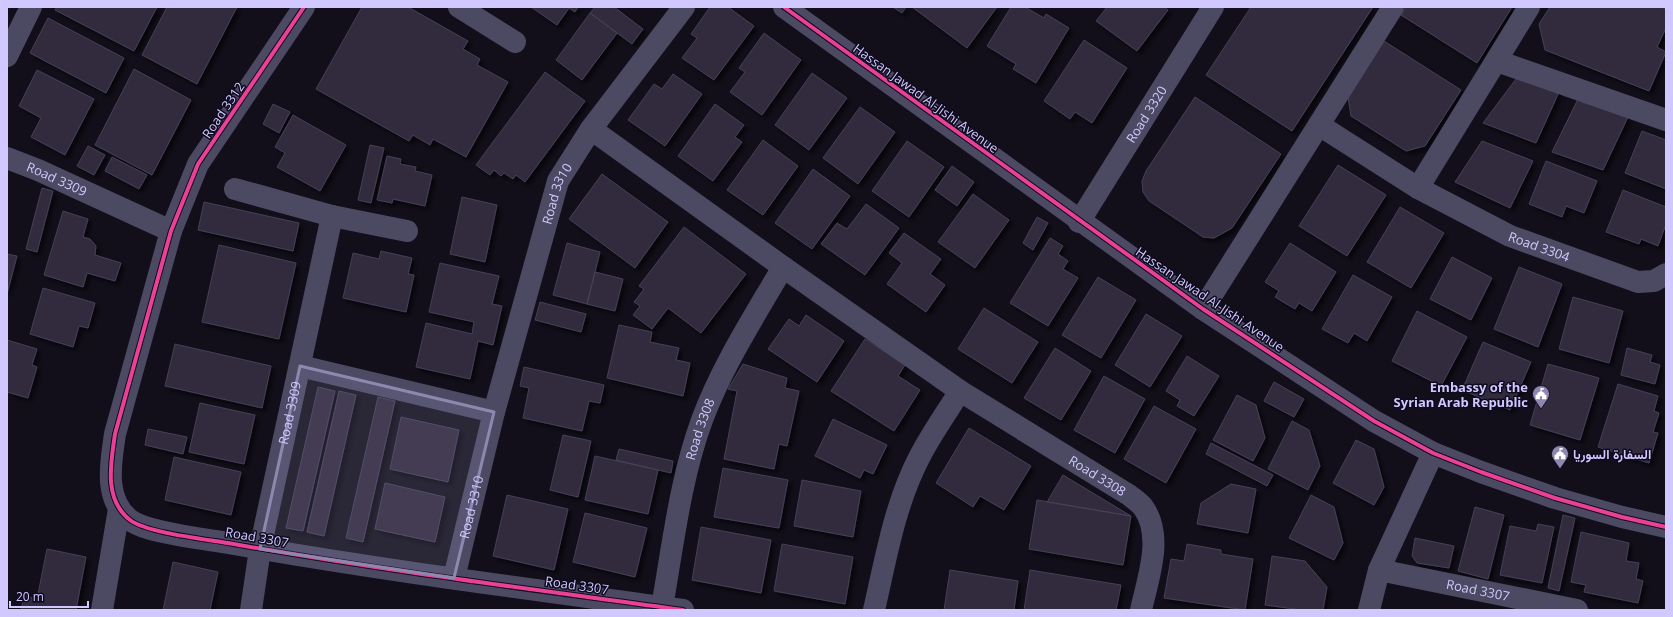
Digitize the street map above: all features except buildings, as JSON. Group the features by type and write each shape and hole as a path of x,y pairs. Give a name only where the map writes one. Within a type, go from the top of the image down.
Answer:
{"street":[{"path":"7,56 31,7"},
{"name":"Road 3312","path":"171,231 198,164 304,7"},
{"path":"459,7 515,42"},
{"name":"Road 3310","path":"454,578 494,412 558,181 591,129 684,7"},
{"name":"Hassan Jawad Al-Jishi Avenue","path":"784,7 1080,222 1203,309 1374,421 1434,453 1481,472 1555,498 1622,517 1666,527"},
{"name":"Road 3320","path":"1080,222 1213,7"},
{"path":"1203,309 1393,7"},
{"path":"1418,188 1528,7"},
{"path":"1496,61 1666,120"},
{"name":"Road 3304","path":"1319,125 1418,188 1510,236 1638,282 1654,281 1666,274"},
{"name":"Road 3308","path":"591,129 783,267 960,391 1129,495 1142,506 1149,518 1152,531 1153,550 1141,610"},
{"name":"Road 3309","path":"7,158 38,170 171,231"},
{"path":"235,189 332,216 408,231"},
{"name":"Road 3309","path":"252,610 260,549 332,216"},
{"name":"Road 3307","path":"171,231 115,434 110,467 111,488 119,509 130,520 150,528 260,549 454,578 672,608"},
{"name":"Road 3308","path":"672,608 688,466 702,420 726,364 783,267"},
{"path":"300,366 494,412"},
{"path":"874,610 891,536 903,497 920,456 960,391"},
{"path":"1369,610 1379,570 1434,453"},
{"path":"102,610 119,509"},
{"name":"Road 3307","path":"1379,570 1577,610"}],"highlighted area":[{"path":"300,366 494,412 454,578 260,549"}],"cycle path":[{"path":"304,7 198,164 171,231 115,434 111,480 112,491 121,511 130,520 138,525 177,535 398,571 683,610"},
{"path":"784,7 1203,309 1374,421 1433,453 1481,472 1555,498 1622,517 1666,527"}],"place":[{"name":"Embassy of the Syrian Arab Republic","path":"1541,409"},
{"name":"السفارة السوريا","path":"1560,469"}]}
